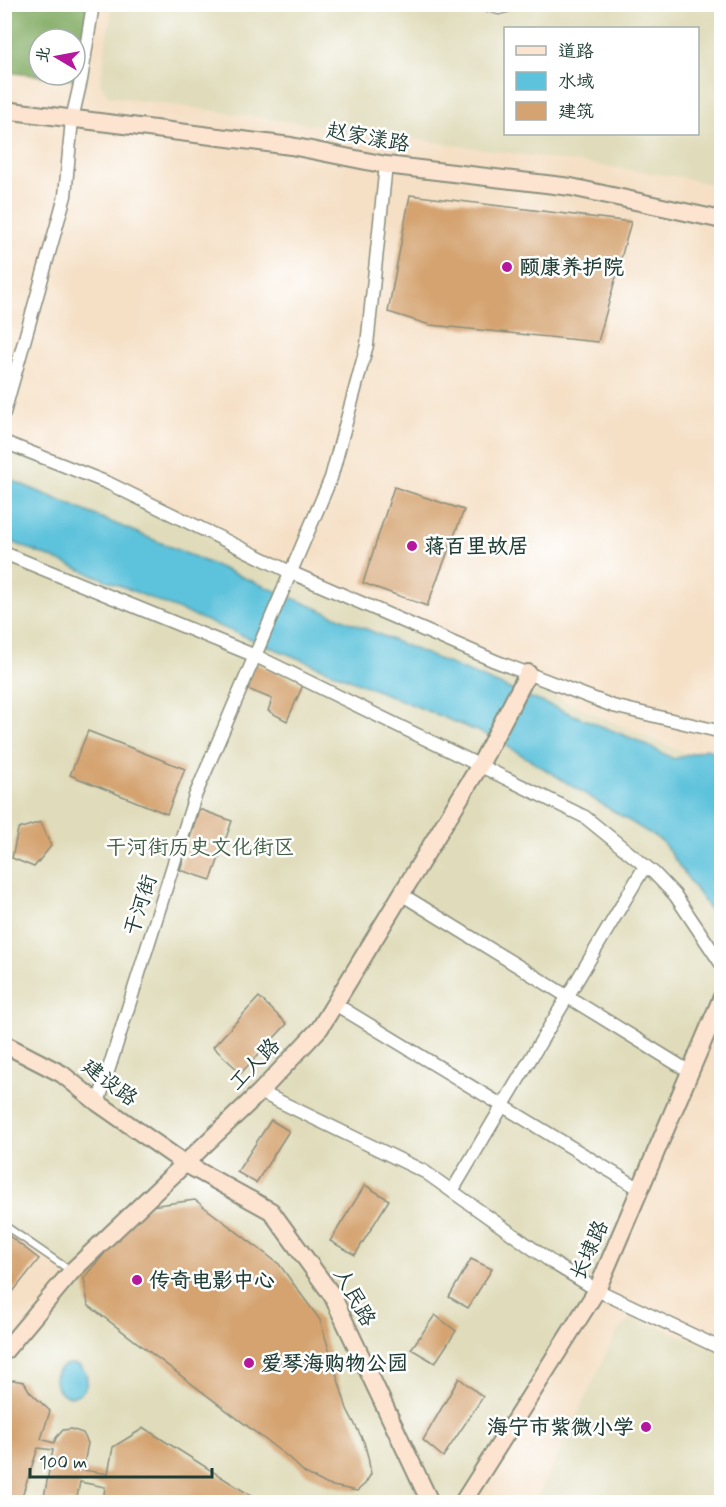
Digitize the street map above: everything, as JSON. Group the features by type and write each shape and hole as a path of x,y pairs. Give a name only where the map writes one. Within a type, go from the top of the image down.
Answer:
{"street":[{"path":"4,413 65,196 72,119 81,80 93,4"},
{"name":"赵家漾路","path":"4,110 291,146 386,165 571,187 722,220"},
{"name":"干河街","path":"98,1103 195,796 331,478 367,345 386,165"},
{"path":"4,442 108,483 289,576 526,678 613,706 722,732"},
{"path":"4,553 255,656 482,761 585,817 645,866 675,895 722,965"},
{"name":"工人路","path":"4,1352 72,1271 260,1092 320,1028 482,761 526,678"},
{"path":"452,1191 645,866"},
{"path":"401,894 690,1072"},
{"name":"长埭路","path":"463,1503 597,1290 722,997"},
{"path":"335,1004 640,1189"},
{"name":"建设路","path":"4,1044 62,1074 98,1103 184,1163"},
{"path":"260,1092 425,1172 553,1263 597,1290 722,1349"},
{"name":"人民路","path":"184,1163 271,1211 332,1295 430,1503"}],"lane":[{"path":"470,4 499,11 521,7 525,4"},
{"path":"4,1225 72,1271"}],"shaded area":[{"path":"112,5 721,5 721,187 680,177 108,96 100,83"},
{"path":"5,442 290,572 523,683 722,769 721,1009 597,1290 468,1502 5,1502 5,1352 71,1271 5,1228"},
{"name":"海宁市紫微小学","path":"634,1316 721,1352 721,1502 536,1502 616,1333"}],"green space":[{"path":"4,5 93,5 87,42 87,27 27,27 27,74 5,72"}],"water":[{"path":"4,477 636,740 674,759 706,749 721,753 721,926 662,841 494,738 5,539"},
{"path":"71,1364 82,1369 87,1380 82,1391 71,1396 60,1391 55,1380 60,1369"}],"building":[{"name":"颐康养护院","path":"410,195 631,222 598,342 430,325 388,312"},
{"name":"蒋百里故居","path":"394,487 464,510 427,606 363,583"},
{"path":"255,663 303,685 287,721 268,711 272,699 245,688"},
{"path":"88,731 185,769 167,814 70,775"},
{"path":"199,809 232,821 211,880 180,870"},
{"path":"41,822 51,846 34,867 12,858 18,829"},
{"path":"259,997 287,1024 241,1073 213,1047"},
{"path":"271,1120 289,1131 256,1183 237,1172"},
{"path":"365,1185 389,1200 355,1255 330,1241"},
{"name":"爱琴海购物公园","path":"195,1200 279,1264 320,1320 347,1409 364,1442 368,1457 371,1474 357,1491 328,1485 305,1473 288,1457 88,1305 84,1278 143,1207"},
{"path":"4,1232 39,1259 8,1298 4,1295"},
{"path":"471,1259 492,1269 468,1308 449,1297"},
{"path":"435,1315 456,1331 435,1363 411,1349"},
{"path":"459,1378 483,1397 443,1457 423,1440"},
{"path":"13,1380 24,1382 30,1392 50,1411 41,1439 54,1443 63,1430 71,1429 83,1433 88,1443 83,1470 108,1474 113,1447 144,1428 261,1502 103,1502 105,1487 80,1482 76,1502 43,1502 53,1450 38,1448 20,1502 4,1502 4,1384"}],"place":[{"name":"颐康养护院","path":"507,267"},
{"name":"蒋百里故居","path":"412,546"},
{"name":"传奇电影中心","path":"137,1280"},
{"name":"爱琴海购物公园","path":"249,1363"},
{"name":"海宁市紫微小学","path":"646,1427"}],"park label":[{"name":"干河街历史文化街区","path":"200,847"}]}
